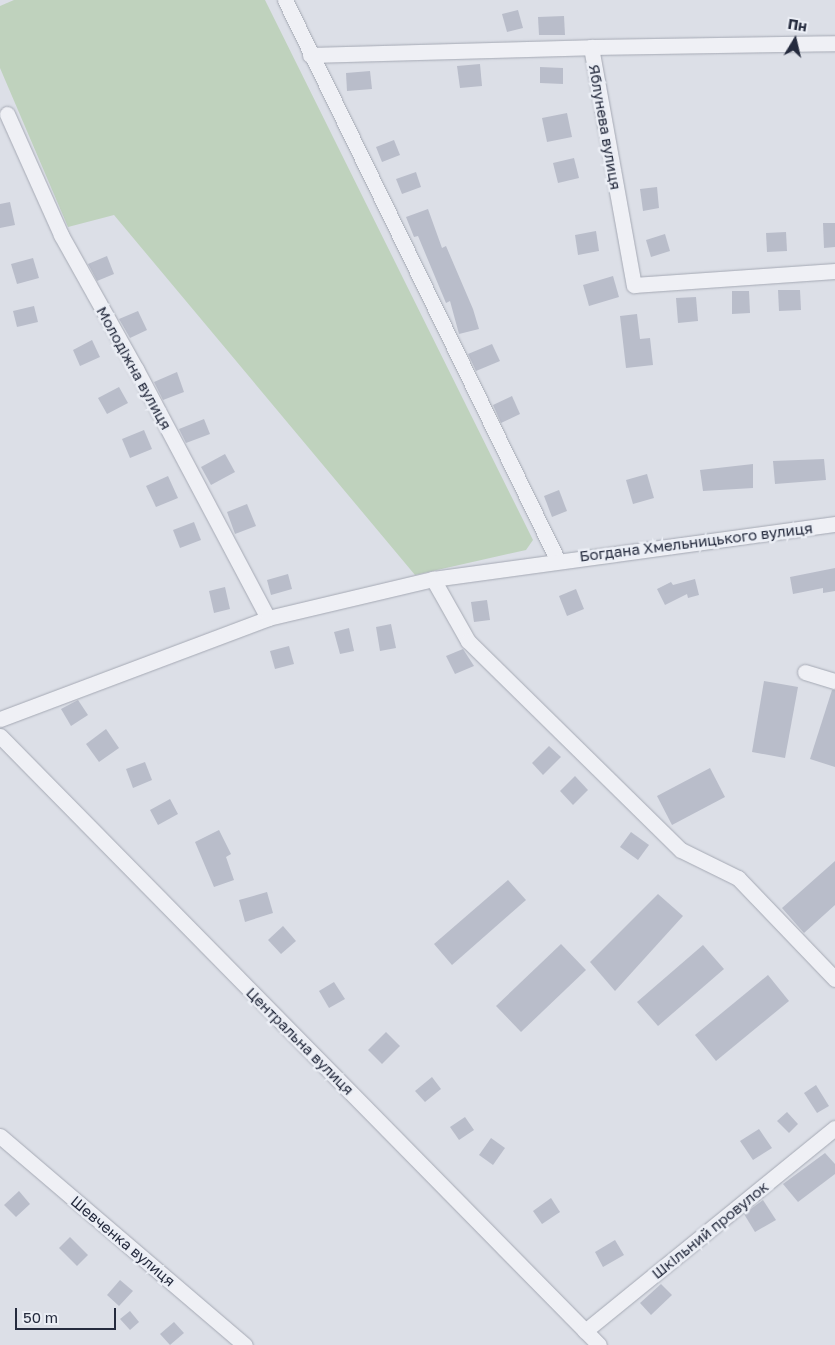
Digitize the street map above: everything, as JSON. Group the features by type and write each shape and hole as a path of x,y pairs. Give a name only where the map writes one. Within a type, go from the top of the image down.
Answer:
{"street":[{"path":"285,0 310,55 557,559"},
{"path":"591,46 835,43"},
{"name":"Яблунева вулиця","path":"310,55 591,46 634,285 835,271"},
{"name":"Молодіжна вулиця","path":"7,114 60,235 136,369 268,618"},
{"name":"Богдана Хмельницького вулиця","path":"0,719 268,618 432,578 557,559 835,524"},
{"path":"432,578 468,641 681,850 738,878 835,979"},
{"path":"805,672 835,681"},
{"name":"Центральна вулиця","path":"0,736 599,1345"},
{"name":"Шкільний провулок","path":"586,1331 835,1128"},
{"name":"Шевченка вулиця","path":"0,1136 245,1345"}],"green space":[{"path":"14,0 265,0 533,540 526,550 415,575 114,215 68,227 0,68 0,6"}],"building":[{"path":"518,10 523,28 507,32 502,14"},
{"path":"564,16 565,35 539,35 538,17"},
{"path":"480,64 482,86 460,88 457,66"},
{"path":"540,67 563,68 563,84 540,83"},
{"path":"370,71 372,89 347,91 346,73"},
{"path":"567,113 572,137 547,142 542,118"},
{"path":"394,140 400,155 382,162 376,147"},
{"path":"574,158 579,178 558,183 553,163"},
{"path":"416,172 421,187 402,194 396,179"},
{"path":"657,187 659,208 643,211 640,189"},
{"path":"10,202 15,225 0,228 0,204"},
{"path":"428,209 442,248 446,246 473,309 479,329 459,334 450,301 446,303 418,236 414,237 406,217"},
{"path":"823,223 835,223 835,247 824,248"},
{"path":"596,231 599,251 578,255 575,235"},
{"path":"786,232 787,251 767,252 766,233"},
{"path":"665,234 670,251 651,257 646,240"},
{"path":"107,256 114,274 97,281 88,264"},
{"path":"33,258 39,278 17,284 11,264"},
{"path":"613,276 619,297 589,306 583,285"},
{"path":"778,290 800,290 801,310 779,311"},
{"path":"732,291 749,291 750,313 732,314"},
{"path":"696,297 698,321 678,323 676,298"},
{"path":"34,306 38,322 17,327 13,311"},
{"path":"138,311 147,330 130,338 119,319"},
{"path":"637,314 640,339 650,338 653,365 626,368 620,316"},
{"path":"92,340 100,357 80,366 73,350"},
{"path":"492,344 500,361 476,371 468,354"},
{"path":"177,372 184,392 163,400 154,382"},
{"path":"119,387 128,403 107,414 98,398"},
{"path":"512,396 520,414 501,423 493,405"},
{"path":"204,419 210,434 186,443 179,429"},
{"path":"144,430 152,449 130,458 122,439"},
{"path":"225,454 235,472 211,485 201,467"},
{"path":"824,459 826,480 775,484 773,461"},
{"path":"753,464 753,488 703,491 700,470"},
{"path":"647,474 654,498 633,504 626,480"},
{"path":"168,476 178,498 156,507 146,486"},
{"path":"559,490 567,511 552,517 544,496"},
{"path":"247,504 256,526 235,534 227,512"},
{"path":"194,522 201,540 180,548 173,530"},
{"path":"835,568 835,591 823,593 823,588 793,594 790,577"},
{"path":"288,574 292,589 271,595 267,580"},
{"path":"695,579 699,595 688,598 687,594 665,605 657,589 671,582 673,585"},
{"path":"225,587 230,609 214,613 209,591"},
{"path":"576,589 584,609 567,616 559,596"},
{"path":"487,600 490,620 474,622 471,602"},
{"path":"391,624 396,648 380,651 376,627"},
{"path":"349,628 354,651 340,654 334,632"},
{"path":"289,646 294,664 275,669 270,651"},
{"path":"463,649 474,666 455,674 446,656"},
{"path":"764,681 798,687 785,758 752,752"},
{"path":"832,690 835,690 835,767 810,759"},
{"path":"78,700 88,715 71,726 61,709"},
{"path":"106,729 119,748 99,762 86,744"},
{"path":"549,746 561,757 543,775 532,763"},
{"path":"145,762 152,780 133,788 126,769"},
{"path":"710,768 725,797 672,825 657,796"},
{"path":"575,776 588,790 573,805 560,791"},
{"path":"170,799 178,814 158,825 150,810"},
{"path":"219,830 231,854 226,857 234,880 214,887 195,842"},
{"path":"631,832 649,845 638,860 620,847"},
{"path":"835,861 835,905 804,933 782,908"},
{"path":"508,880 526,900 452,965 434,944"},
{"path":"267,892 273,913 245,922 239,900"},
{"path":"658,894 683,916 615,991 590,962"},
{"path":"283,926 296,941 281,954 268,940"},
{"path":"561,944 586,970 521,1032 496,1006"},
{"path":"703,945 724,969 658,1026 637,1002"},
{"path":"768,975 789,1001 716,1061 695,1035"},
{"path":"334,982 345,999 329,1008 319,991"},
{"path":"386,1032 400,1046 382,1064 368,1050"},
{"path":"432,1077 441,1089 425,1102 415,1091"},
{"path":"816,1085 829,1106 817,1113 804,1093"},
{"path":"787,1112 798,1124 789,1133 777,1121"},
{"path":"465,1117 474,1130 459,1140 450,1127"},
{"path":"759,1129 772,1148 753,1160 740,1141"},
{"path":"491,1138 505,1148 493,1165 479,1155"},
{"path":"825,1153 835,1164 835,1174 798,1202 783,1184"},
{"path":"19,1191 30,1204 16,1217 4,1205"},
{"path":"551,1198 560,1212 542,1224 533,1211"},
{"path":"763,1200 776,1220 755,1232 744,1214"},
{"path":"70,1237 88,1255 77,1266 59,1248"},
{"path":"615,1240 624,1255 603,1267 595,1252"},
{"path":"120,1280 133,1291 119,1306 107,1295"},
{"path":"661,1284 672,1295 651,1315 640,1303"},
{"path":"130,1311 139,1322 130,1330 120,1319"},
{"path":"174,1322 184,1333 170,1345 160,1334"}]}
